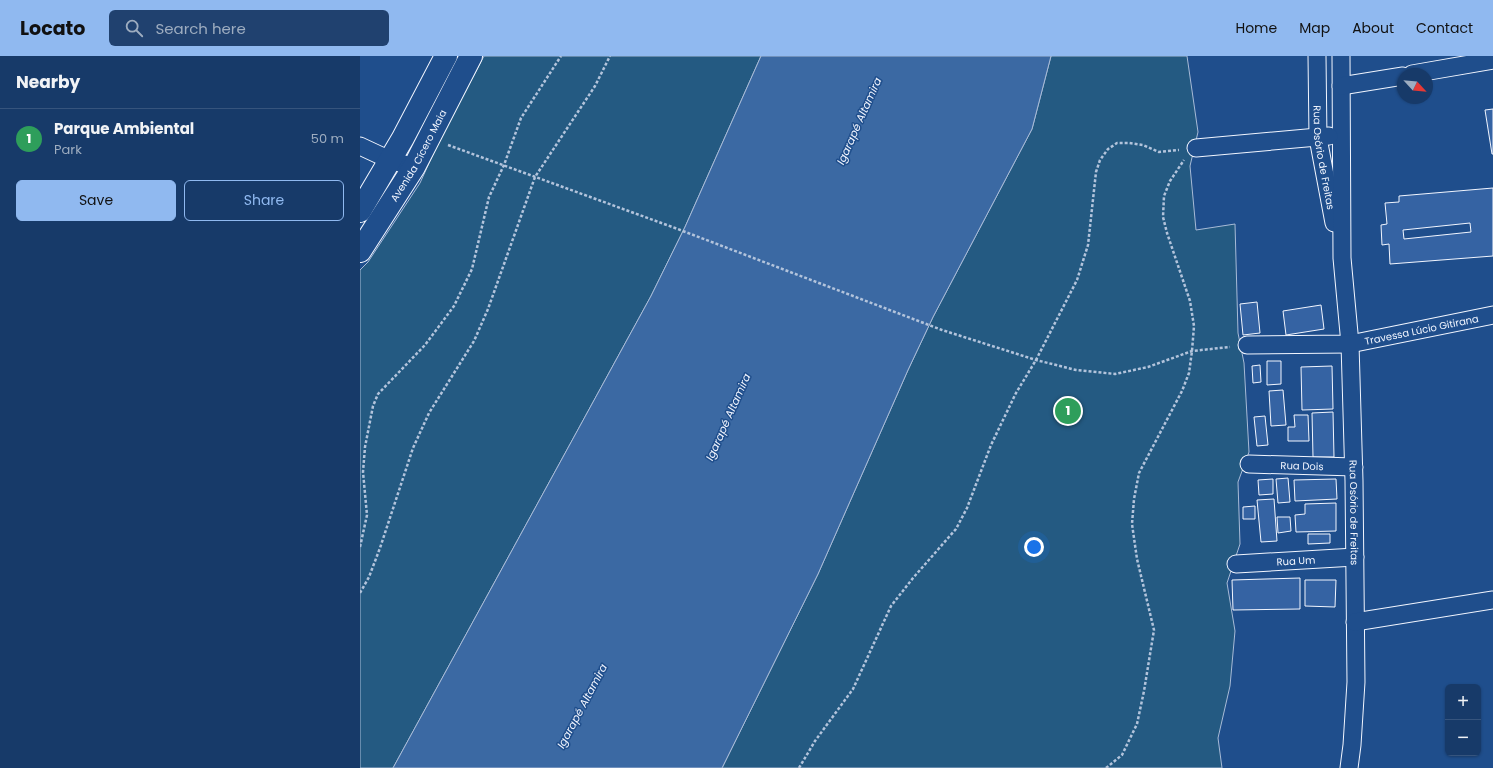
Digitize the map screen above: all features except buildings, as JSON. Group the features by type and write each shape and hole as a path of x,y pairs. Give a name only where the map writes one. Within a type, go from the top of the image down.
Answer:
{"main road":[{"path":"360,211 403,138 446,56"},
{"name":"Avenida Cícero Maia","path":"360,251 414,167 471,56"}],"street":[{"name":"Rua Osório de Freitas","path":"1317,56 1318,138 1342,258"},
{"name":"Rua Osório de Freitas","path":"1341,56 1340,135 1342,258 1350,344 1354,467 1356,682 1349,768"},
{"path":"1433,70 1493,60"},
{"path":"1341,86 1397,77"},
{"path":"1194,148 1340,135"},
{"path":"360,146 390,160 414,167"},
{"name":"Travessa Lúcio Gitirana","path":"1247,345 1350,344 1493,315"},
{"name":"Rua Dois","path":"1249,464 1354,467"},
{"name":"Rua Um","path":"1236,564 1354,556"},
{"path":"1355,622 1493,600"}],"path":[{"path":"360,547 366,515 363,472 364,453 373,406 378,394 425,345 454,306 472,269 489,197 504,165 521,118 561,56"},
{"path":"360,593 369,577 413,448 429,413 474,341 488,309 535,177 595,86 610,56"},
{"path":"799,768 818,735 853,689 891,606 913,578 956,529 967,508 991,445 1016,393 1036,360 1077,280 1088,245 1096,172 1100,160 1108,149 1117,143 1143,145 1159,152 1194,148"},
{"path":"446,144 675,228 942,330 1036,360 1076,370 1114,374 1148,367 1192,351 1247,345"},
{"path":"1106,768 1122,754 1137,724 1154,630 1137,559 1132,524 1134,499 1139,473 1182,391 1189,373 1194,326 1190,301 1163,217 1164,196 1174,174 1194,148"}],"shaded area":[{"path":"484,56 761,56 685,227 651,296 393,768 360,768 360,270 368,262 420,183 439,141"},
{"path":"1051,56 1187,56 1198,132 1190,166 1196,230 1235,224 1238,333 1244,363 1249,452 1238,482 1240,544 1227,583 1235,631 1230,686 1218,738 1222,768 722,768 818,574 933,317 1032,129"}],"water":[{"name":"Igarapé Altamira","path":"761,56 1051,56 1032,129 933,317 818,574 722,768 393,768 651,296 685,227"}],"place":[{"name":"Parque Ambiental","path":"1068,411"}]}
